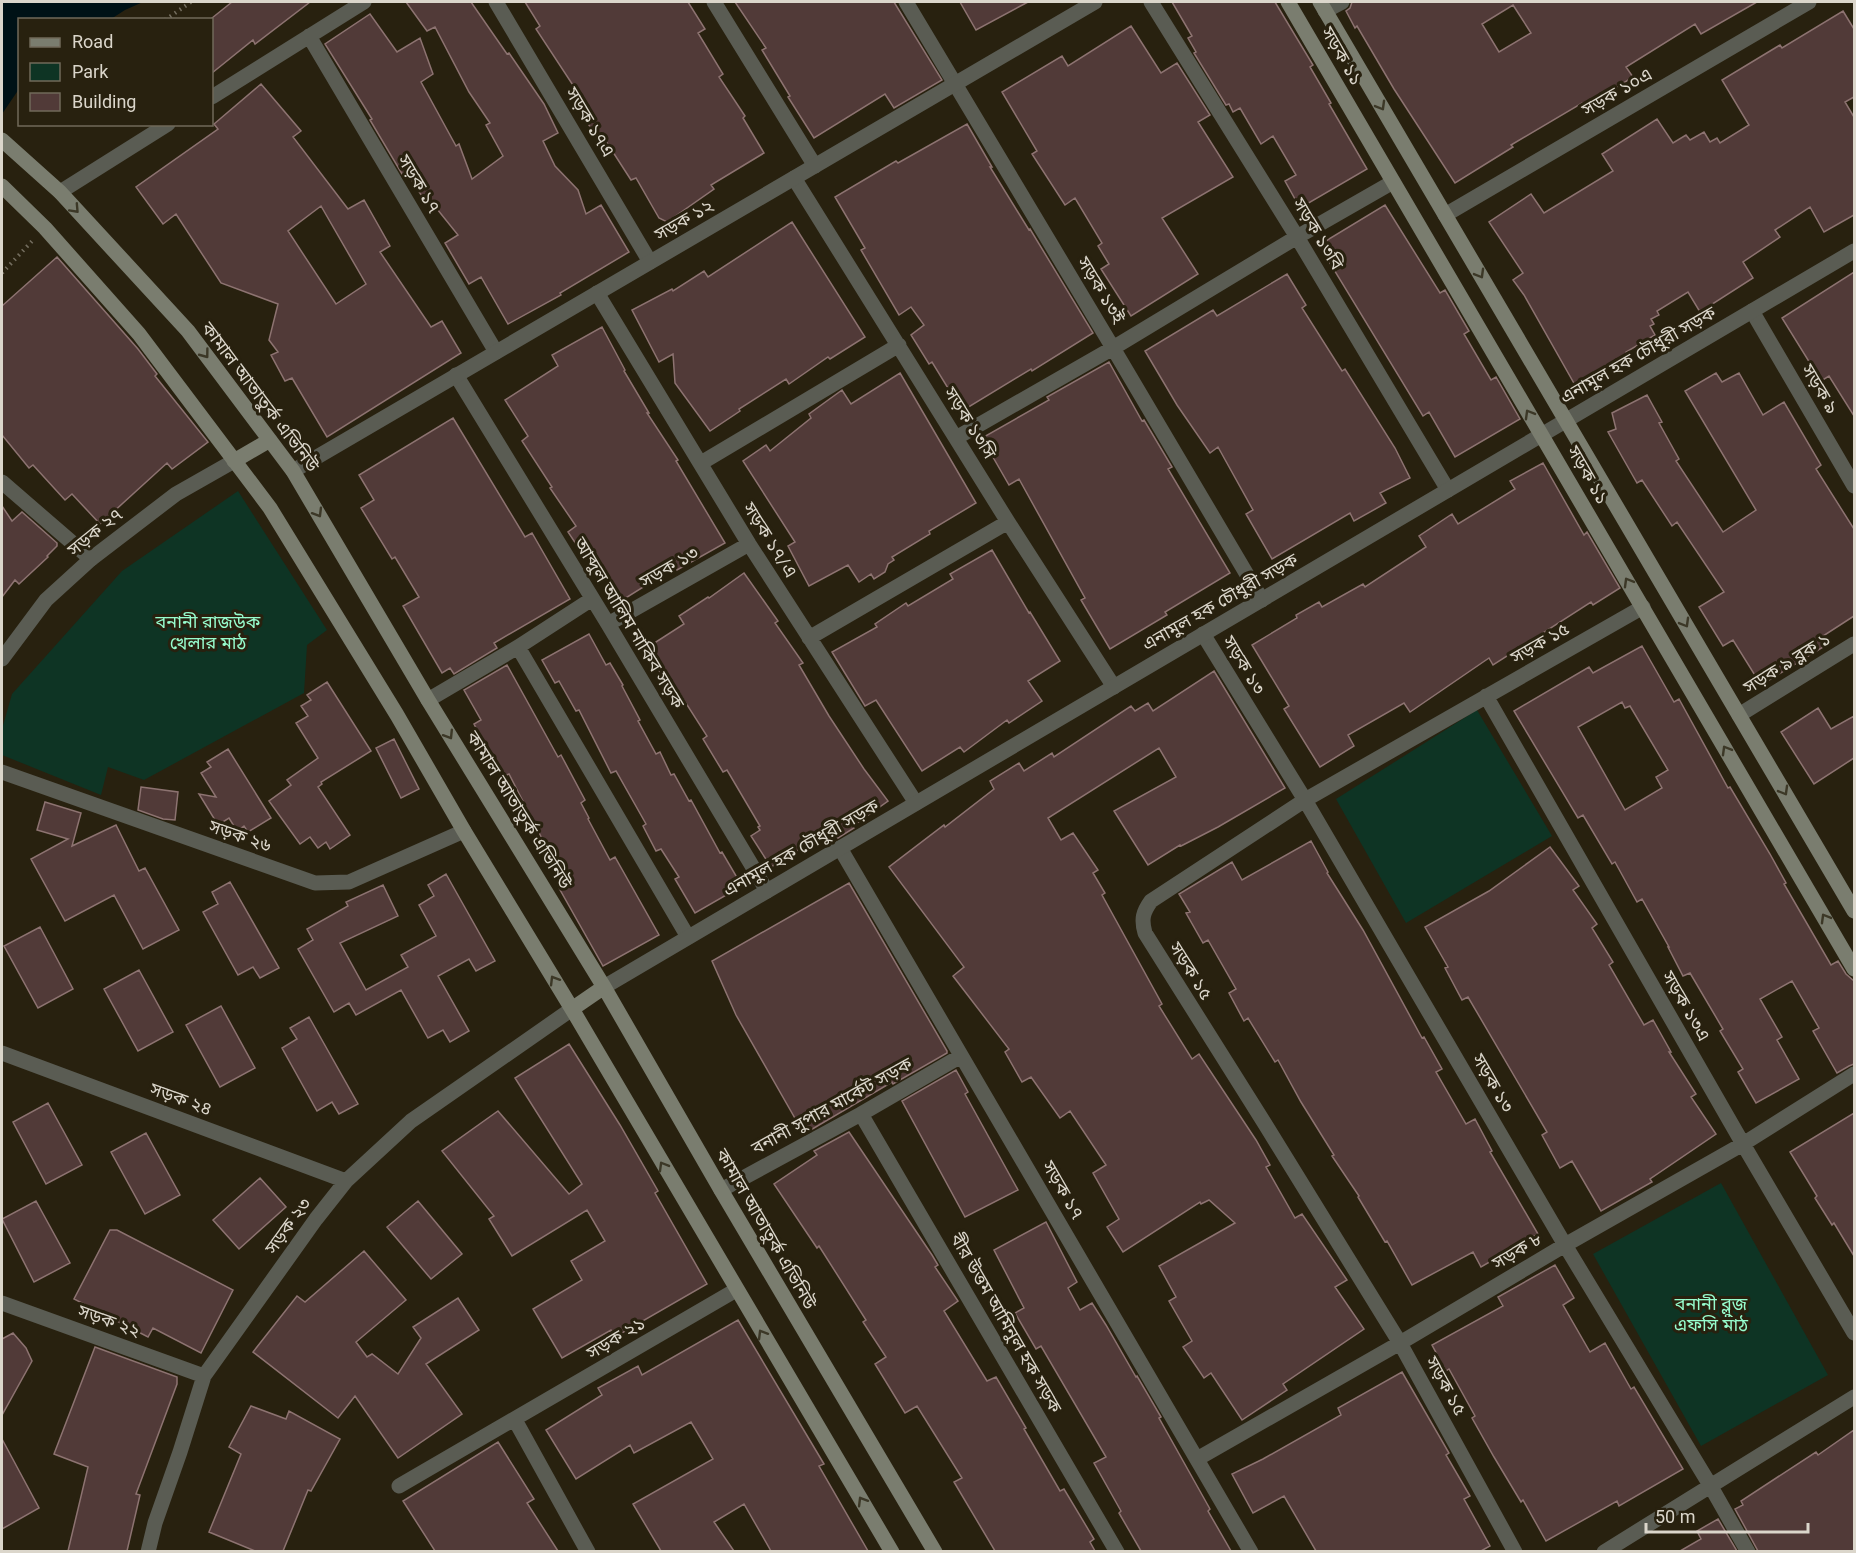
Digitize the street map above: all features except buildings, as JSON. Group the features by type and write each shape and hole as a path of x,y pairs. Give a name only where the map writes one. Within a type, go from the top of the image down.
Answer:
{"main road":[{"name":"সড়ক ১১","path":"1288,2 1854,969"},
{"name":"সড়ক ১১","path":"1322,6 1854,911"},
{"name":"কামাল আতাতুর্ক এভিনিউ","path":"2,141 60,192 188,331 293,471 428,700 604,987 720,1190 935,1551"},
{"path":"2,186 41,224 140,334 270,508 397,715 892,1551"},
{"path":"234,461 270,440"},
{"path":"572,1009 604,987"}],"street":[{"path":"213,96 364,2"},
{"name":"সড়ক ১৭এ","path":"496,2 650,262"},
{"path":"714,2 814,166"},
{"name":"সড়ক ১৩ই","path":"906,2 1262,600"},
{"name":"সড়ক ১২","path":"293,471 1095,2"},
{"name":"সড়ক ১৩বি","path":"1150,2 1297,237 1448,490"},
{"path":"1322,6 1342,2"},
{"name":"সড়ক ১০এ","path":"1445,215 1809,2"},
{"name":"সড়ক ১৭","path":"309,36 496,352"},
{"path":"60,192 165,126"},
{"name":"সড়ক ১৩সি","path":"794,178 1008,522 1114,687"},
{"path":"956,438 1393,182"},
{"name":"এনামুল হক চৌধুরী সড়ক","path":"604,987 1854,251"},
{"name":"সড়ক ১৭/এ","path":"597,293 749,544 916,803"},
{"name":"সড়ক ৯","path":"1752,311 1854,486"},
{"path":"701,463 899,345"},
{"name":"আব্দুল আলিম নাকিব সড়ক","path":"456,375 767,891"},
{"name":"সড়ক ২৭","path":"2,659 46,600 91,559 176,494 234,461"},
{"path":"2,482 91,559"},
{"path":"809,638 1008,522"},
{"name":"সড়ক ১৩","path":"608,624 749,544"},
{"path":"428,700 518,647 592,599"},
{"name":"সড়ক ১৫","path":"1515,1551 1400,1343 1145,933 1142,924 1143,912 1151,901 1305,800 1643,607"},
{"name":"সড়ক ১৩","path":"1203,634 1305,800 1565,1245 1748,1551"},
{"name":"সড়ক ৯ ব্লক ১","path":"1739,715 1854,644"},
{"path":"518,647 688,937"},
{"name":"সড়ক ১৩এ","path":"1486,696 1854,1333"},
{"name":"সড়ক ২৬","path":"2,772 315,883 349,882 464,831"},
{"name":"সড়ক ১৭","path":"840,848 1251,1551"},
{"name":"সড়ক ২৩","path":"148,1551 155,1523 204,1376 316,1219 346,1181 411,1121 572,1009"},
{"name":"সড়ক ২৪","path":"2,1053 346,1181"},
{"name":"বনানী সুপার মার্কেট সড়ক","path":"720,1190 861,1114 961,1056"},
{"name":"সড়ক ৮","path":"1197,1459 1743,1144 1854,1074"},
{"name":"বীর উত্তম আমিনুল হক সড়ক","path":"861,1114 1116,1551"},
{"name":"সড়ক ২১","path":"399,1486 736,1290"},
{"name":"সড়ক ২২","path":"2,1303 204,1376"},
{"path":"1604,1551 1854,1397"},
{"path":"515,1420 588,1551"}],"path":[{"path":"168,18 190,2"},
{"path":"2,273 41,224"}],"green space":[{"name":"বনানী রাজউক খেলার মাঠ","path":"238,491 327,630 307,645 304,693 144,780 108,767 101,795 2,755 2,729 12,694 122,571"},
{"path":"1477,710 1552,836 1406,923 1336,799"},
{"name":"বনানী ব্লুজ এফসি মাঠ","path":"1721,1183 1828,1375 1701,1446 1593,1254"}],"shaded area":[{"path":"2,2 143,2 113,18 18,18 18,90 2,114"}]}
